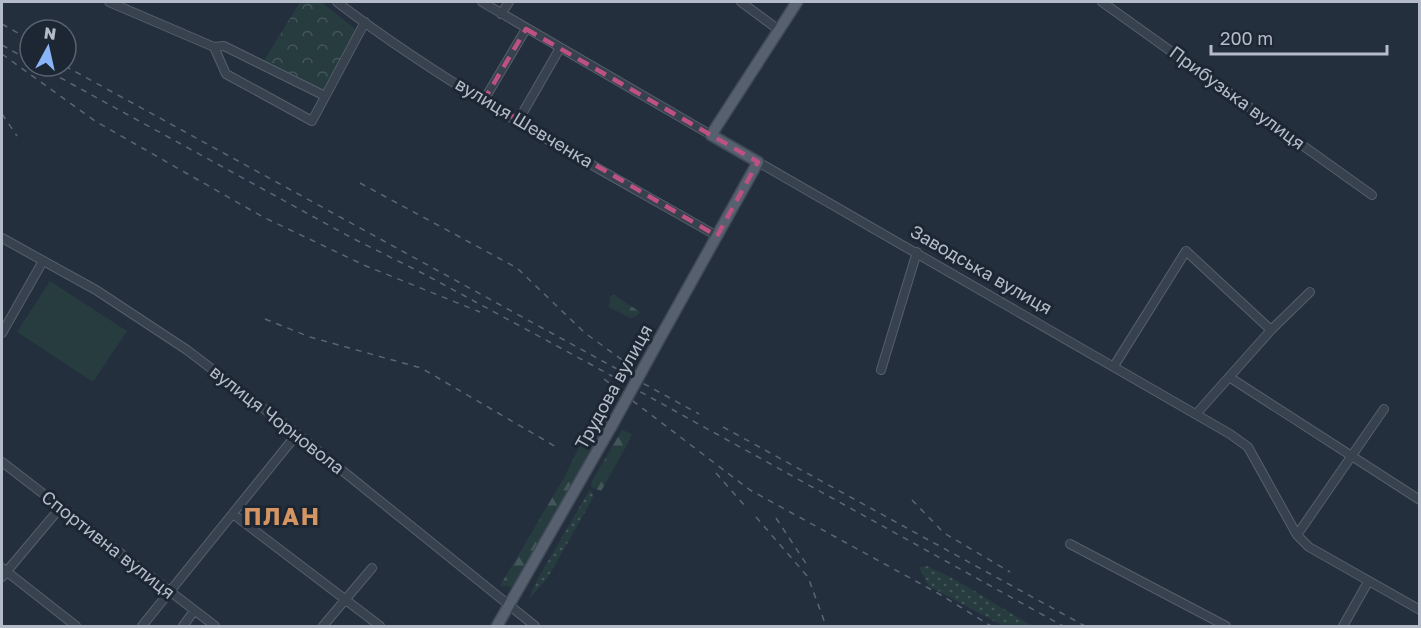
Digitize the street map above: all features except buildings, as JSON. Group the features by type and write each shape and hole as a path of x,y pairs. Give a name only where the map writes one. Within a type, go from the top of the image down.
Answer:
{"main road":[{"path":"711,135 797,2"},
{"name":"Заводська вулиця","path":"711,135 758,162"},
{"name":"Трудова вулиця","path":"497,627 758,162"}],"street":[{"path":"109,2 122,4 214,47 224,46 325,96"},
{"name":"вулиця Шевченка","path":"337,2 518,121 717,236"},
{"name":"Заводська вулиця","path":"483,2 711,135"},
{"path":"501,14 509,2"},
{"path":"741,2 778,30"},
{"name":"Прибузька вулиця","path":"1102,2 1372,195"},
{"path":"214,47 226,74 312,121 365,22"},
{"path":"484,100 526,28"},
{"path":"518,121 560,48"},
{"name":"Заводська вулиця","path":"758,162 1197,413 1248,447 1297,535 1309,547 1419,610"},
{"name":"вулиця Чорновола","path":"2,238 96,290 159,331 297,434 535,627"},
{"path":"1114,366 1186,251 1271,330"},
{"path":"881,370 917,252"},
{"path":"2,333 43,261"},
{"path":"1197,413 1271,330 1310,292"},
{"path":"1229,378 1419,500"},
{"path":"1297,535 1384,409"},
{"path":"142,627 297,434"},
{"name":"Спортивна вулиця","path":"2,462 215,627"},
{"path":"60,508 3,572 76,627"},
{"path":"233,514 380,627"},
{"path":"1070,543 1226,627"},
{"path":"323,627 372,568"},
{"path":"1343,627 1368,582"},
{"path":"183,627 194,611"}],"highlighted area":[{"path":"526,29 758,162 717,236 484,100"}],"green space":[{"path":"300,2 321,2 359,32 325,96 262,64"},
{"path":"50,281 127,331 93,382 17,332"},
{"path":"614,295 640,312 637,316 630,318 609,307 610,296"},
{"path":"595,414 609,420 512,587 500,586 565,476"},
{"path":"622,430 632,434 629,441 601,491 591,487 592,481"},
{"path":"590,489 594,496 547,579 529,599 537,580"},
{"path":"927,566 954,579 1033,626 1003,626 929,586 919,567"}],"railway":[{"path":"2,24 18,33"},
{"path":"2,45 18,54"},
{"path":"2,54 95,121 263,217 366,266 480,312"},
{"path":"78,73 699,414"},
{"path":"61,78 352,238 424,274 592,365 1063,626"},
{"path":"2,114 17,136"},
{"path":"360,183 517,268 585,333 628,364"},
{"path":"265,319 310,337 421,368 558,448"},
{"path":"604,379 750,490 941,595 991,626"},
{"path":"723,427 1085,626"},
{"path":"716,473 744,505"},
{"path":"912,500 944,533 1010,572"},
{"path":"756,517 808,577 826,626"},
{"path":"776,518 809,568"}],"district":[{"name":"ПЛАН","path":"282,517"}]}
